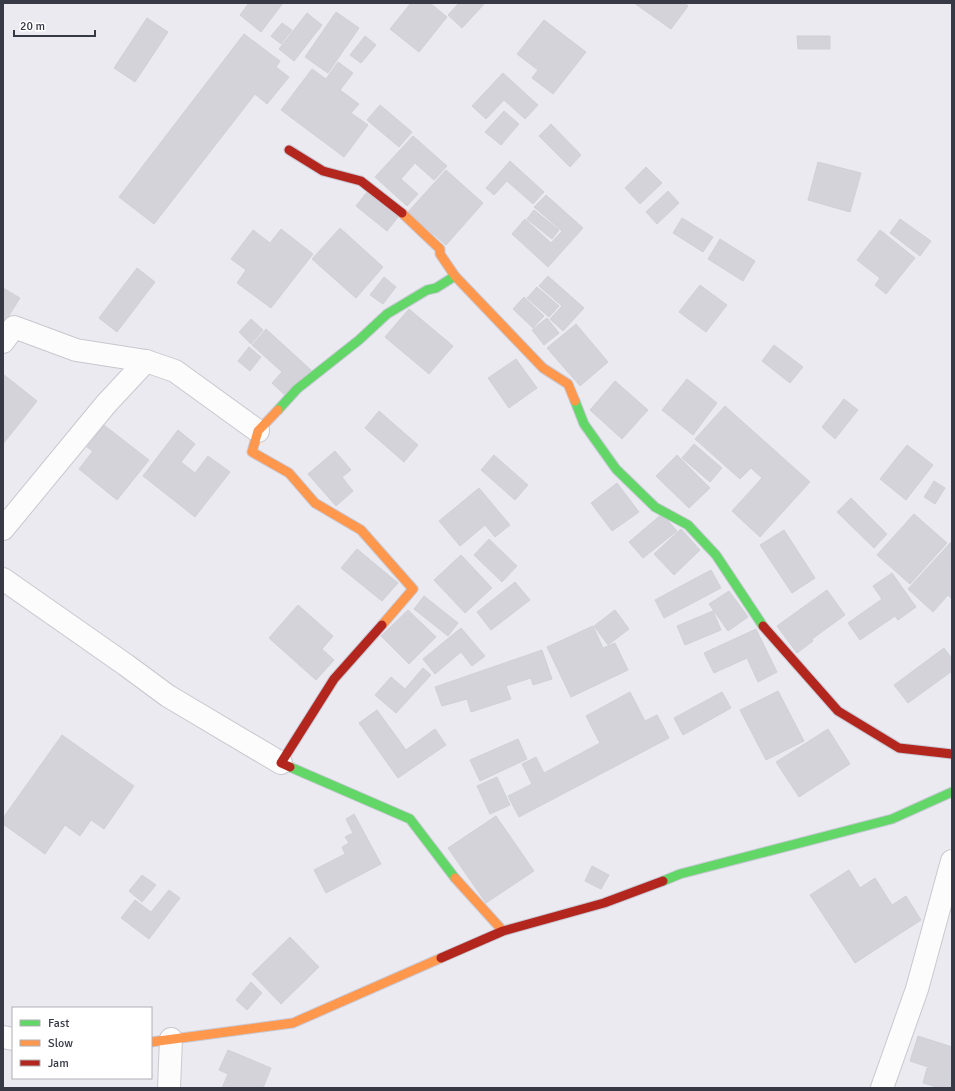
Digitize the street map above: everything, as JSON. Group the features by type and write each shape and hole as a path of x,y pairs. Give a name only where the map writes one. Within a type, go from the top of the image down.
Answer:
{"street":[{"path":"289,150 323,171 361,181 399,210 440,249 440,254 455,276 543,368 568,384 584,424 616,469 655,507 688,525 716,555 766,631 838,712 899,748 952,754"},
{"path":"281,763 334,680 414,589 361,530 315,503 289,473 252,452 258,431 297,389 359,340 387,314 427,290 436,288 455,276"},
{"path":"3,342 14,327 76,350 146,362 175,371 258,431"},
{"path":"3,529 106,404 146,362"},
{"path":"3,579 168,696 281,763 410,819 460,884 502,931"},
{"path":"169,1088 161,1041 293,1023 502,931 604,903 680,874 892,819 952,792"},
{"path":"882,1088 917,989 952,861"}],"building":[{"path":"249,3 283,3 261,32 240,15"},
{"path":"411,3 430,3 447,17 419,52 390,29"},
{"path":"459,3 485,3 462,28 448,15"},
{"path":"634,3 684,3 688,6 671,29"},
{"path":"336,12 359,28 328,73 305,57"},
{"path":"307,13 322,25 294,61 279,49"},
{"path":"147,18 168,32 135,82 114,68"},
{"path":"544,20 586,52 553,94 532,78 538,70 517,54"},
{"path":"282,23 292,30 281,44 271,36"},
{"path":"244,34 280,61 276,67 289,77 267,104 255,94 154,224 119,197"},
{"path":"365,36 376,45 361,63 350,55"},
{"path":"797,36 830,36 830,49 798,49"},
{"path":"338,62 353,73 340,90 359,104 351,113 368,125 344,157 281,110 312,69 326,79"},
{"path":"503,73 538,105 525,119 504,100 486,119 472,106"},
{"path":"380,105 412,132 399,147 367,120"},
{"path":"504,111 519,124 501,145 485,132"},
{"path":"551,124 581,155 570,167 539,136"},
{"path":"413,136 447,166 434,180 415,163 401,179 418,194 407,206 375,177"},
{"path":"510,161 544,192 533,204 507,181 494,195 486,188"},
{"path":"818,162 861,173 850,212 808,200"},
{"path":"646,167 662,183 640,204 625,188"},
{"path":"446,170 483,203 446,245 408,212"},
{"path":"668,191 679,203 657,224 646,212"},
{"path":"367,192 398,217 387,231 356,206"},
{"path":"546,195 583,228 548,267 512,234 525,219 551,243 562,231 534,207"},
{"path":"534,210 559,230 552,239 527,219"},
{"path":"682,218 713,237 703,252 673,233"},
{"path":"900,219 931,241 920,256 890,233"},
{"path":"340,228 383,267 356,298 312,259"},
{"path":"281,229 313,254 271,308 237,283 246,270 231,259 253,230 270,243"},
{"path":"880,230 915,258 886,294 875,285 880,278 857,260"},
{"path":"720,239 755,261 743,281 708,259"},
{"path":"137,268 155,282 117,332 99,318"},
{"path":"548,276 584,308 563,331 550,319 562,306 539,286"},
{"path":"384,277 396,287 383,304 370,295"},
{"path":"700,285 727,305 706,332 679,312"},
{"path":"537,287 559,306 549,317 527,298"},
{"path":"3,288 20,298 3,325"},
{"path":"524,297 544,316 533,328 513,309"},
{"path":"409,309 453,346 429,374 385,337"},
{"path":"547,318 559,333 544,345 532,330"},
{"path":"251,319 263,330 251,344 239,332"},
{"path":"576,324 608,362 580,386 547,348"},
{"path":"266,329 312,371 287,397 272,383 282,372 252,345"},
{"path":"774,345 803,367 790,383 762,361"},
{"path":"249,347 261,357 250,371 238,361"},
{"path":"516,359 537,388 509,408 488,378"},
{"path":"3,374 37,401 3,444"},
{"path":"687,379 717,403 693,435 662,410"},
{"path":"615,381 648,410 622,439 590,410"},
{"path":"844,399 858,410 835,439 822,427"},
{"path":"725,406 810,482 760,537 732,511 762,478 751,468 740,479 695,439"},
{"path":"379,411 418,445 404,462 365,428"},
{"path":"104,425 149,460 117,500 79,469 93,451 87,447"},
{"path":"178,430 195,444 181,462 195,473 208,456 230,472 195,517 143,476"},
{"path":"694,444 722,468 710,482 682,458"},
{"path":"907,445 933,465 906,500 880,479"},
{"path":"335,451 351,470 342,477 353,491 336,506 308,474"},
{"path":"494,455 528,485 515,500 481,470"},
{"path":"677,455 710,488 689,508 656,476"},
{"path":"934,481 945,488 935,504 924,497"},
{"path":"617,483 639,512 612,531 591,503"},
{"path":"479,488 510,525 495,537 485,525 460,546 439,521"},
{"path":"851,498 887,534 874,548 837,512"},
{"path":"662,514 677,531 643,558 629,542"},
{"path":"914,514 947,543 910,584 877,555"},
{"path":"681,529 700,550 674,575 654,554"},
{"path":"784,530 815,578 792,593 760,545"},
{"path":"489,539 517,566 502,582 474,555"},
{"path":"951,542 952,599 948,595 933,612 908,589"},
{"path":"357,549 398,583 382,601 341,568"},
{"path":"461,555 492,588 465,613 434,580"},
{"path":"711,570 721,588 664,618 655,600"},
{"path":"892,573 916,607 898,620 895,616 860,640 848,623 882,599 873,586"},
{"path":"515,582 530,600 491,630 477,612"},
{"path":"827,590 845,615 812,639 813,641 797,653 777,626"},
{"path":"729,591 748,617 728,631 709,604"},
{"path":"424,596 458,623 448,636 414,609"},
{"path":"298,605 333,636 322,649 334,660 316,680 269,638"},
{"path":"408,610 436,637 409,664 381,636"},
{"path":"615,610 629,629 608,645 594,626"},
{"path":"713,611 721,630 685,645 677,626"},
{"path":"593,626 603,648 615,643 628,670 571,697 547,647"},
{"path":"461,628 485,656 472,666 461,652 435,674 423,659"},
{"path":"756,629 777,672 758,682 747,658 714,673 704,653"},
{"path":"944,648 952,659 952,671 908,703 894,685"},
{"path":"542,650 552,679 533,685 531,678 506,686 511,699 471,712 467,699 442,706 435,687"},
{"path":"423,668 431,675 396,713 375,695 391,677 405,689"},
{"path":"778,691 804,741 766,760 740,710"},
{"path":"630,692 645,721 657,715 669,738 519,817 508,796 532,784 522,764 536,757 544,773 600,743 586,716"},
{"path":"722,692 731,708 683,735 674,718"},
{"path":"377,710 406,750 435,729 446,745 398,778 359,723"},
{"path":"828,729 850,764 799,797 776,762"},
{"path":"62,735 134,786 104,829 91,820 80,836 65,825 45,854 3,824 3,818"},
{"path":"518,739 527,759 480,781 470,760"},
{"path":"497,777 510,805 490,814 477,786"},
{"path":"354,814 381,864 326,893 314,870 345,854 342,847 349,843 345,837 353,833 346,819"},
{"path":"496,816 534,871 486,903 448,848"},
{"path":"592,866 609,875 601,889 585,881"},
{"path":"849,870 860,888 875,878 892,905 906,896 921,920 855,963 810,895"},
{"path":"142,875 156,885 142,902 129,891"},
{"path":"169,890 180,898 149,939 121,918 135,900 151,912"},
{"path":"290,937 319,967 281,1004 252,974"},
{"path":"251,982 262,993 247,1010 236,1000"},
{"path":"918,1036 952,1047 952,1075 910,1061"},
{"path":"228,1050 271,1068 263,1088 222,1088 228,1074 219,1070"},
{"path":"927,1068 952,1076 950,1088 940,1088 923,1083"}],"traffic: fast":[{"path":"278,410 297,389 359,340 387,314 427,290 436,288 455,276"},
{"path":"575,401 584,424 616,469 655,507 688,525 716,555 763,626"},
{"path":"290,767 410,819 455,878"},
{"path":"663,881 680,874 892,819 952,792"}],"traffic: slow":[{"path":"402,213 440,249 440,254 455,276 543,368 568,384 575,401"},
{"path":"278,410 258,431 252,452 289,473 315,503 361,530 413,589 382,625"},
{"path":"455,878 503,931"},
{"path":"152,1042 293,1023 441,958"}],"traffic: jam":[{"path":"289,150 323,171 361,181 402,213"},
{"path":"290,767 281,763 334,679 382,625"},
{"path":"763,626 838,711 899,748 952,754"},
{"path":"441,958 503,931 604,903 663,881"}]}
